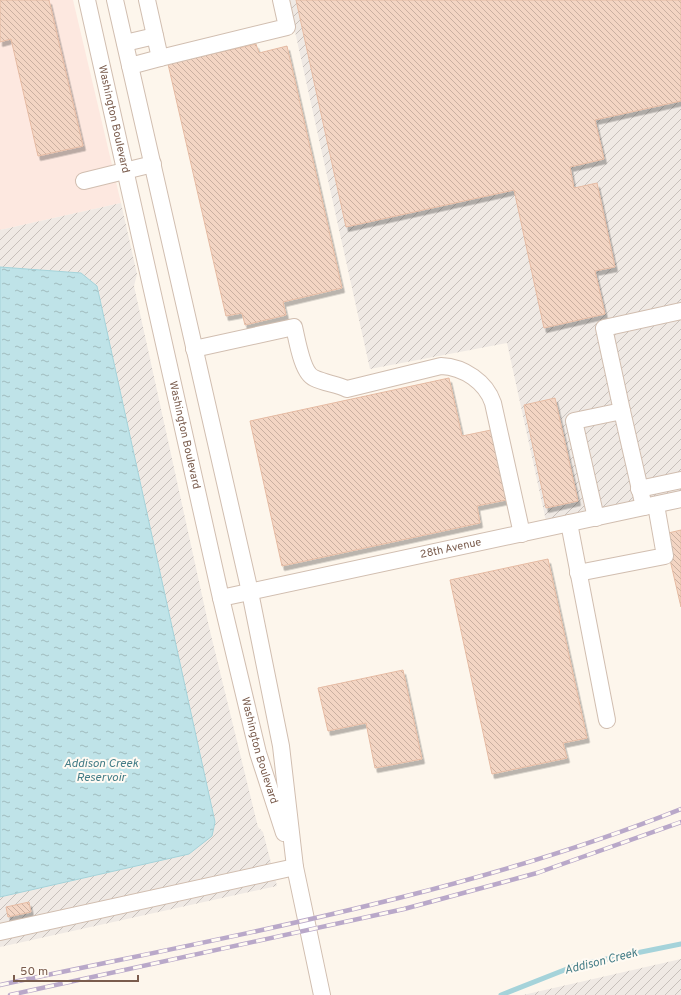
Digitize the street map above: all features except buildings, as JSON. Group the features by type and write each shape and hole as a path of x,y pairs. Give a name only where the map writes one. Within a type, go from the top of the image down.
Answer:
{"street":[{"name":"Washington Boulevard","path":"87,0 124,171 221,598 258,753 296,867"},
{"name":"Washington Boulevard","path":"115,0 250,592 281,746 296,867 322,995"},
{"path":"147,0 160,58"},
{"path":"130,66 287,27 280,0"},
{"path":"125,43 155,36"},
{"path":"84,181 153,164"},
{"path":"578,573 665,556 650,506 639,489 604,328 681,311"},
{"path":"194,349 294,327 301,359 308,373 313,378 337,384 347,389 441,366 450,366 472,376 489,392 493,403 522,534"},
{"path":"596,518 574,420 622,411"},
{"path":"639,489 681,480"},
{"name":"28th Avenue","path":"221,598 681,499"},
{"path":"569,523 607,720"},
{"path":"0,932 296,867"}],"shaded area":[{"path":"0,0 73,0 121,203 0,230"},
{"path":"288,0 681,0 681,491 546,521 507,343 370,369"},
{"name":"Addison Creek Reservoir","path":"121,203 137,274 134,286 209,627 258,827 263,832 277,886 0,947 0,230"},
{"path":"681,959 681,995 523,995"}],"water":[{"name":"Addison Creek Reservoir","path":"0,267 81,273 97,286 215,822 212,836 189,854 0,897"}],"waterway":[{"name":"Addison Creek","path":"501,995 577,965 681,944"}],"railway":[{"path":"0,985 258,931 430,890 598,840 681,809"},
{"path":"10,995 404,909 537,873 681,822"}]}
